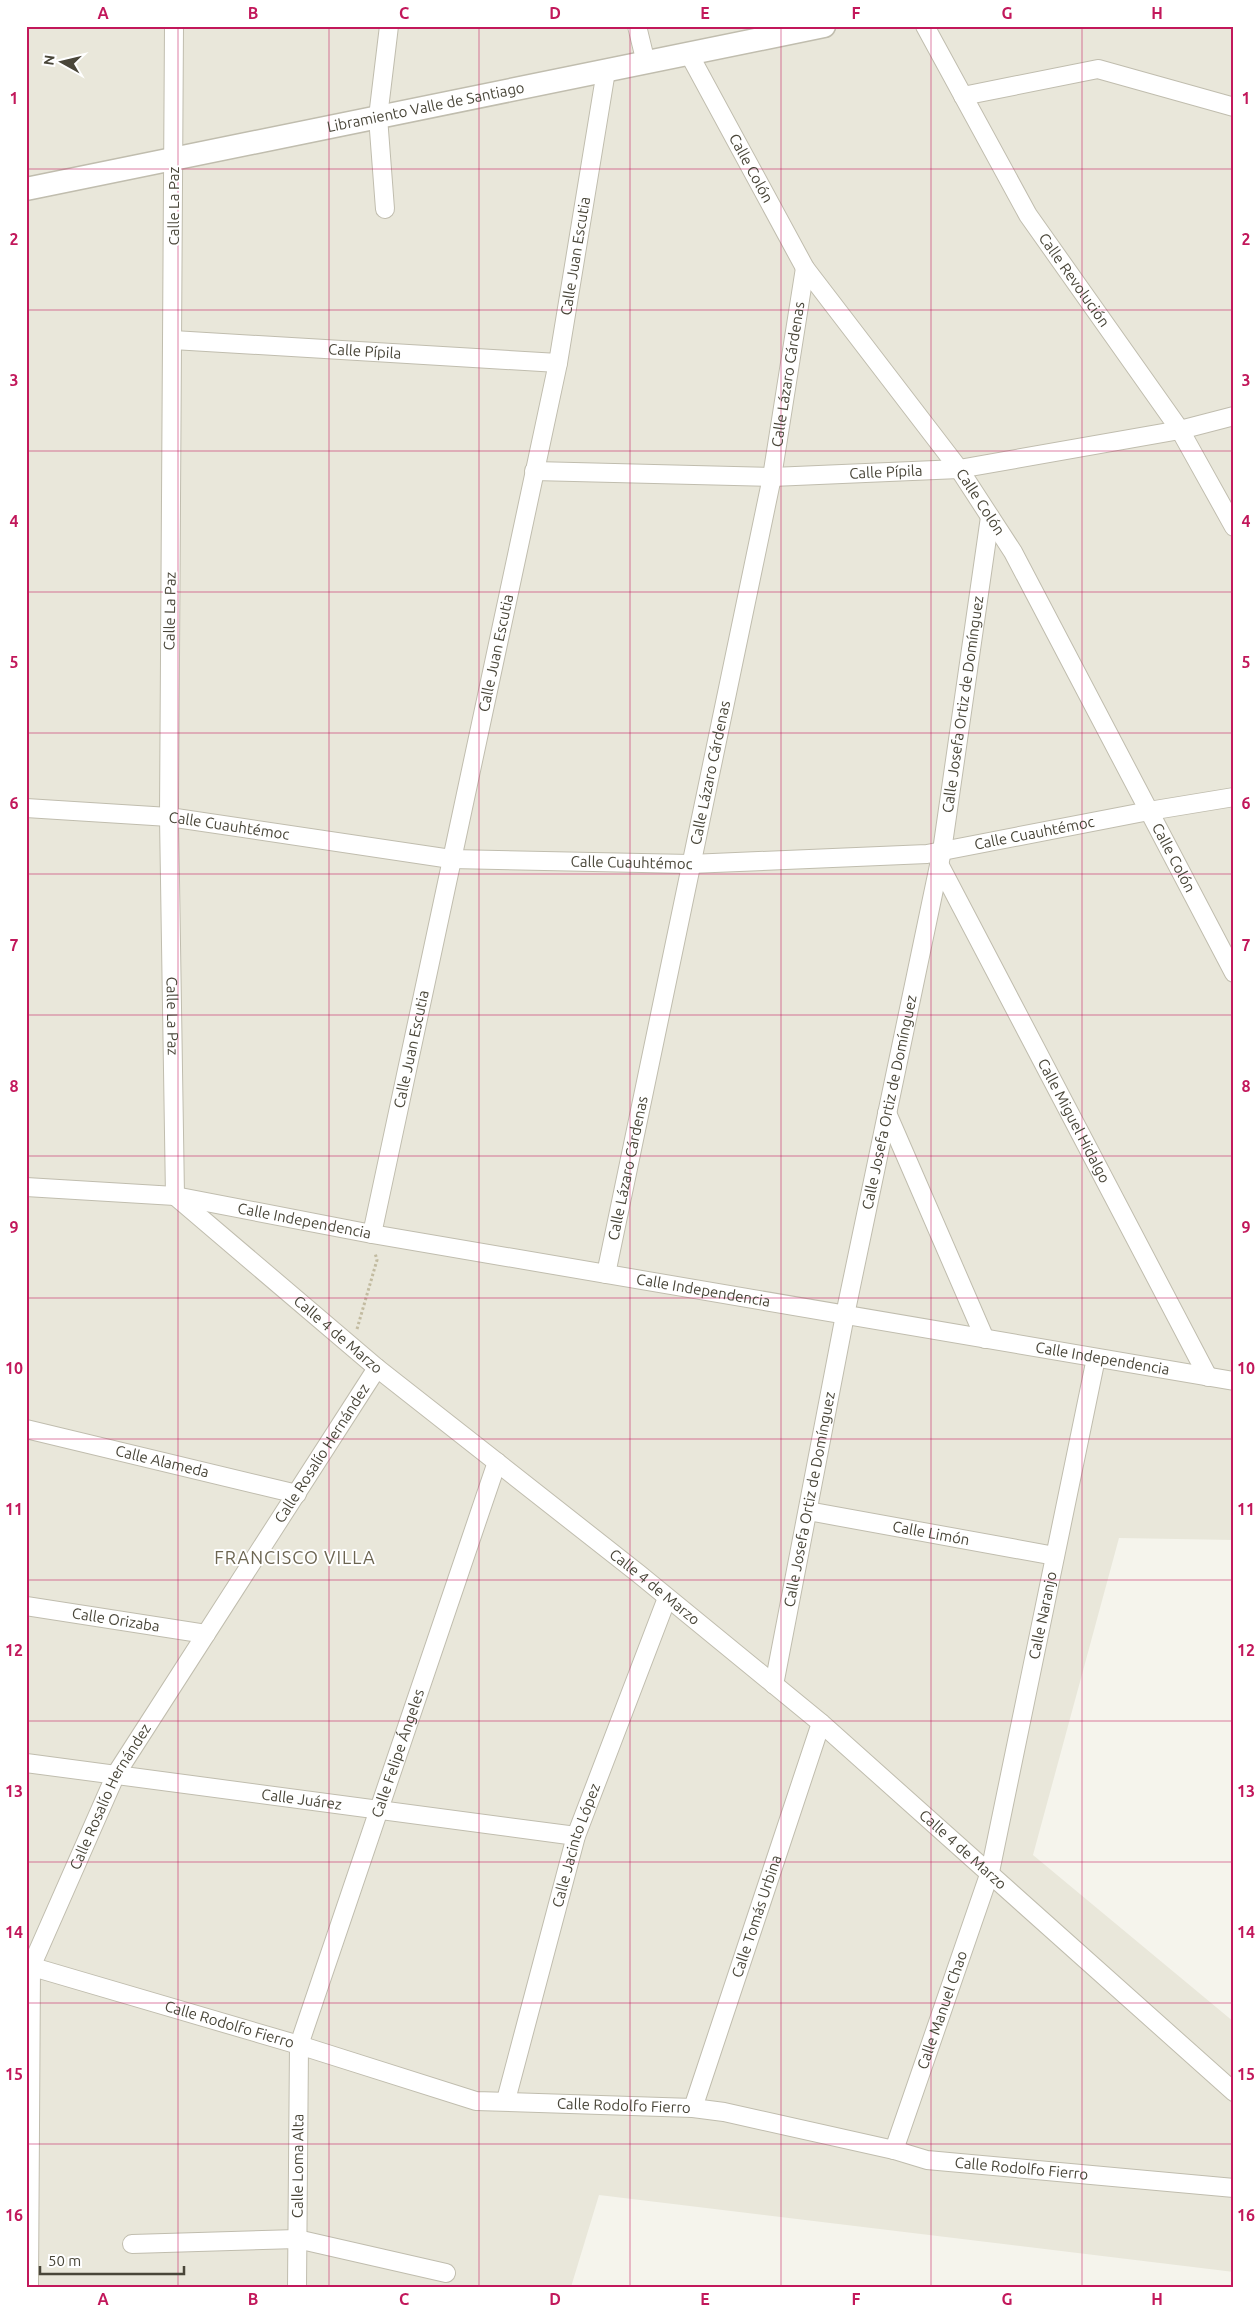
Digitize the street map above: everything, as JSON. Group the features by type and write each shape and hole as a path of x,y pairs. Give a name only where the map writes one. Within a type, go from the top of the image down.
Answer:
{"street":[{"name":"Calle La Paz","path":"174,26 169,817 175,1196"},
{"path":"385,208 378,117 389,26"},
{"path":"637,26 646,62"},
{"name":"Libramiento Valle de Santiago","path":"26,189 824,26"},
{"name":"Calle Revolución","path":"925,26 1028,215 1180,430 1234,527"},
{"name":"Calle Colón","path":"689,54 805,268 959,469 1013,552 1234,974"},
{"path":"963,96 1098,69 1234,107"},
{"name":"Calle Juan Escutia","path":"372,1234 558,363 606,70"},
{"name":"Calle Lázaro Cárdenas","path":"606,1274 772,477 805,268"},
{"name":"Calle Pípila","path":"173,340 558,363"},
{"name":"Calle Pípila","path":"534,471 772,477 959,469 1180,430 1234,416"},
{"name":"Calle Josefa Ortiz de Domínguez","path":"774,1686 845,1315 940,857 990,516"},
{"name":"Calle Cuauhtémoc","path":"26,808 169,817 451,859 690,864 927,854 940,857 1148,811 1234,798"},
{"name":"Calle Miguel Hidalgo","path":"940,857 1208,1377"},
{"path":"887,1113 985,1339"},
{"path":"26,1187 175,1196"},
{"name":"Calle Independencia","path":"175,1196 372,1234 1234,1382"},
{"name":"Calle 4 de Marzo","path":"175,1196 377,1368 497,1462 821,1723 1234,2092"},
{"name":"Calle Naranjo","path":"990,1872 1096,1358"},
{"name":"Calle Rosalío Hernández","path":"30,2287 29,1966 116,1774 377,1368"},
{"name":"Calle Alameda","path":"26,1429 297,1494"},
{"name":"Calle Felipe Ángeles","path":"299,2045 497,1462"},
{"name":"Calle Limón","path":"808,1511 1055,1556"},
{"name":"Calle Jacinto López","path":"506,2100 576,1836 667,1598"},
{"name":"Calle Orizaba","path":"26,1606 206,1634"},
{"name":"Calle Tomás Urbina","path":"693,2108 821,1723"},
{"name":"Calle Juárez","path":"26,1763 576,1836"},
{"name":"Calle Manuel Chao","path":"894,2150 990,1872"},
{"name":"Calle Rodolfo Fierro","path":"29,1966 299,2045 476,2101 506,2100 693,2108 724,2112 894,2150 927,2160 1234,2188"},
{"name":"Calle Loma Alta","path":"297,2287 299,2045"},
{"path":"132,2244 297,2239 446,2273"}],"path":[{"path":"352,1346 376,1260 372,1234"}],"shaded area":[{"path":"26,26 1234,26 1234,1540 1119,1538 1033,1855 1234,2022 1234,2272 599,2195 571,2287 26,2287"}],"district":[{"name":"FRANCISCO VILLA","path":"295,1558"}]}
